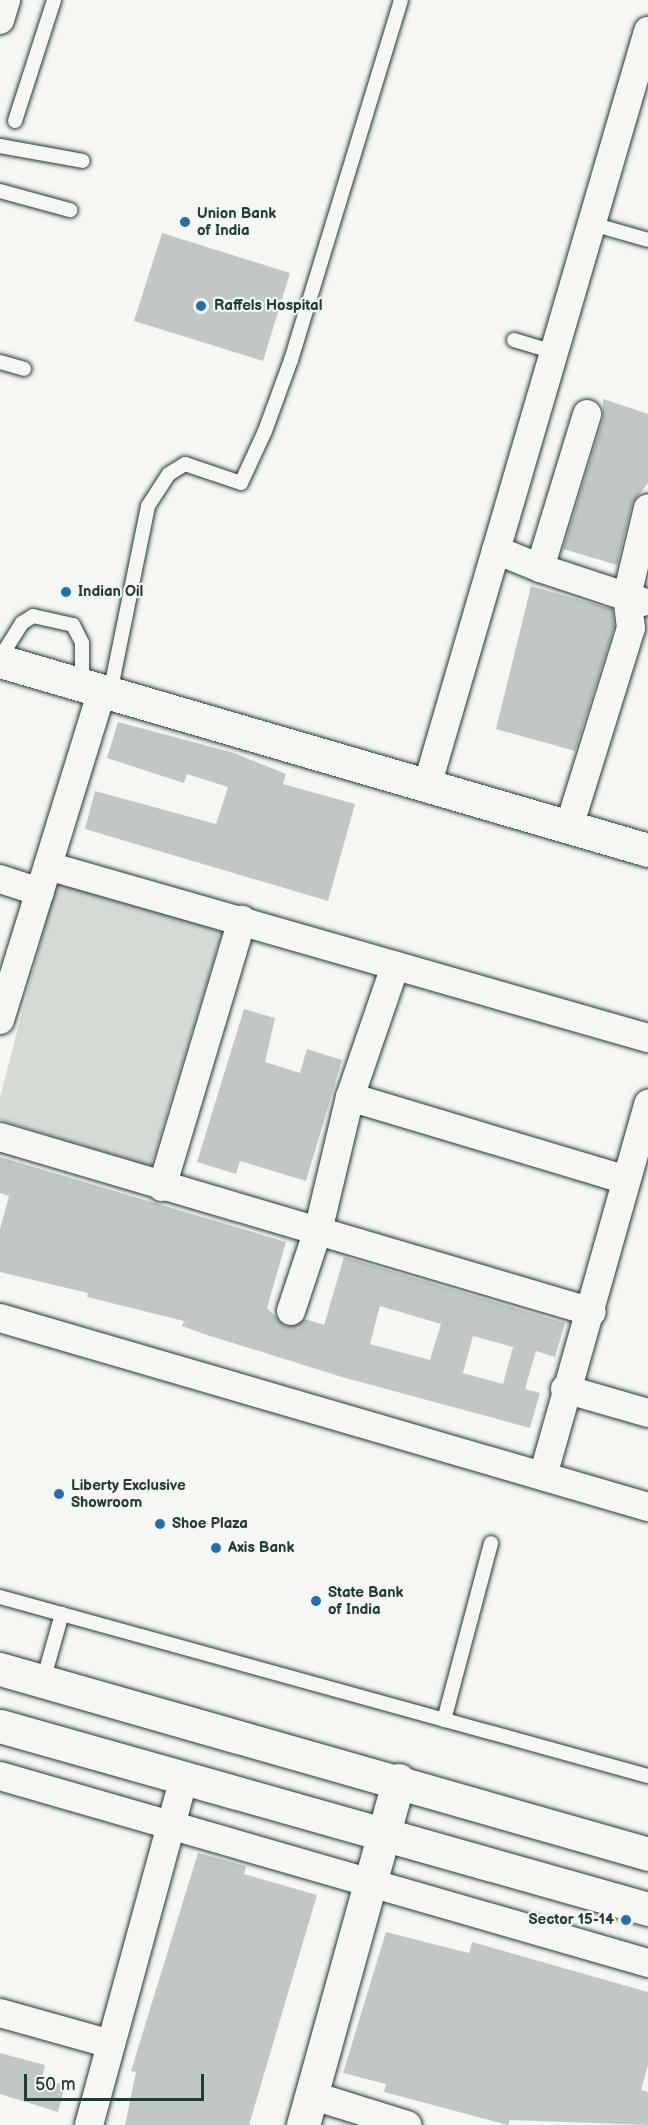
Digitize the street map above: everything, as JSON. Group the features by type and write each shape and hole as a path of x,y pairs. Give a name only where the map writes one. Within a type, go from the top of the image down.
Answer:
{"street":[{"path":"0,20 6,0"},
{"path":"428,786 592,224 642,76 648,31"},
{"path":"540,568 587,414"},
{"path":"569,827 638,600 647,513"},
{"path":"496,550 540,568 638,600"},
{"path":"0,660 648,850"},
{"path":"0,1020 44,879 98,689"},
{"path":"0,879 44,879 242,920 648,1038"},
{"path":"162,1187 242,920"},
{"path":"291,1311 319,1227 350,1097 395,966"},
{"path":"350,1097 626,1180"},
{"path":"543,1476 565,1389 592,1312 648,1104"},
{"path":"0,1137 162,1187 319,1227 592,1312"},
{"path":"0,1318 648,1507"},
{"path":"565,1389 648,1413"},
{"path":"0,1669 399,1780 648,1854"},
{"path":"0,1726 648,1909"},
{"path":"0,1776 172,1825 368,1886 648,1963"},
{"path":"89,2125 184,1778"},
{"path":"399,1780 382,1834 307,2110 407,2125"},
{"path":"0,2013 111,2044"}],"lane":[{"path":"15,121 54,0"},
{"path":"98,689 148,506 169,474 185,464 241,483 265,431 401,0"},
{"path":"0,146 83,161"},
{"path":"0,191 70,210"},
{"path":"592,224 648,240"},
{"path":"514,340 554,352"},
{"path":"0,362 24,369"},
{"path":"0,660 22,623 33,616 73,625 98,689"},
{"path":"444,1720 491,1542"},
{"path":"0,1597 648,1776"},
{"path":"43,1681 62,1614"}],"shaded area":[{"path":"57,879 223,929 151,1166 0,1120 0,1097"}],"building":[{"path":"162,233 290,273 263,361 134,321"},
{"path":"603,399 648,414 648,483 632,504 617,565 563,549 603,419"},
{"path":"531,586 612,609 614,627 575,751 496,729"},
{"path":"118,722 234,753 286,774 283,784 355,804 328,901 85,829 95,791 216,824 228,787 187,774 184,783 107,758"},
{"path":"244,1009 275,1018 265,1062 300,1073 307,1049 342,1060 306,1181 240,1161 236,1174 197,1162"},
{"path":"0,1157 286,1242 267,1308 286,1327 305,1319 324,1325 344,1257 565,1323 555,1357 536,1351 525,1389 540,1393 530,1428 342,1377 207,1335 182,1326 184,1321 87,1297 88,1293 0,1272 0,1229 9,1196 0,1193","holes":["380,1306 441,1324 430,1360 370,1344","473,1336 513,1347 503,1384 463,1373"]},
{"path":"198,1853 246,1866 244,1874 317,1895 249,2125 125,2125 136,2072 131,2071"},
{"path":"386,1932 469,1953 472,1942 648,1992 648,2065 641,2090 648,2092 648,2125 510,2120 508,2125 384,2092 386,2084 343,2073"},
{"path":"0,2053 45,2065 42,2079 65,2085 58,2112 0,2094"}],"place":[{"name":"Union Bank of India","path":"185,222"},
{"name":"Raffels Hospital","path":"201,306"},
{"name":"Indian Oil","path":"66,592"},
{"name":"Liberty Exclusive Showroom","path":"59,1494"},
{"name":"Shoe Plaza","path":"160,1524"},
{"name":"Axis Bank","path":"216,1548"},
{"name":"State Bank of India","path":"316,1601"},
{"name":"Sector 15-14","path":"626,1920"}]}
